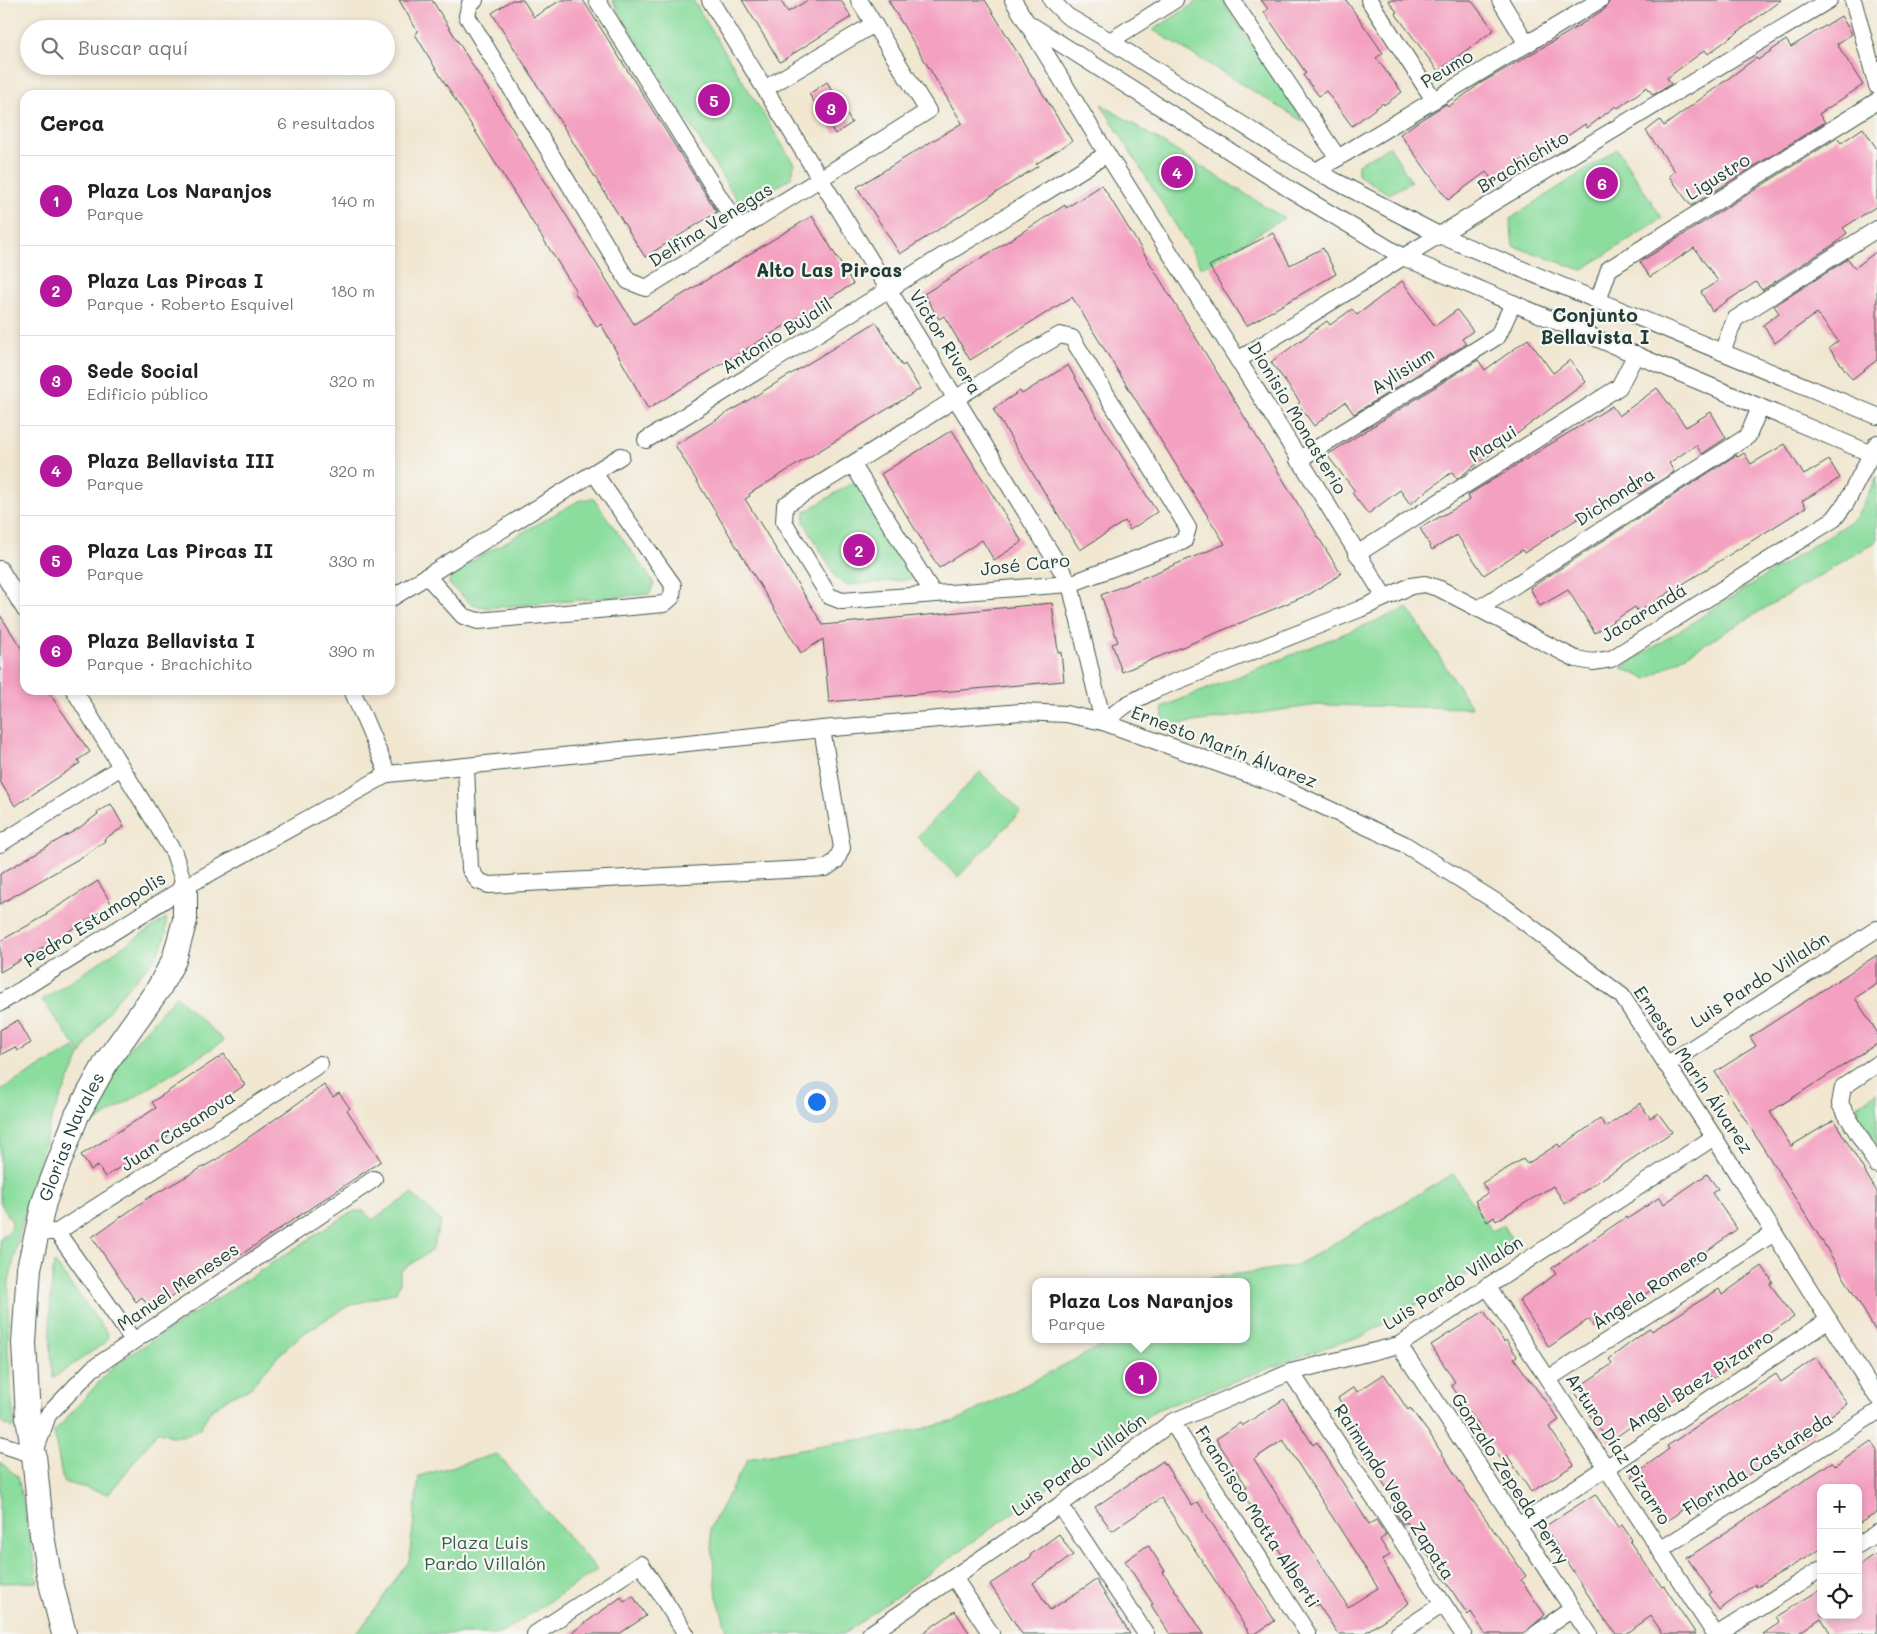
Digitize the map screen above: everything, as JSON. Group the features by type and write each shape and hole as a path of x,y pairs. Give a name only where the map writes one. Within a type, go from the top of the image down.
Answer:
{"street":[{"name":"Delfina Venegas","path":"475,0 470,3 467,16 628,281 646,288 821,180 928,111 859,0"},
{"path":"597,0 740,230"},
{"name":"Victor Rivera","path":"710,0 1070,584 1103,722"},
{"name":"Dionisio Monasterio","path":"1013,0 1107,154 1238,360 1298,460 1384,596"},
{"path":"1052,0 1067,16 1110,41 1316,171 1440,235 1877,416"},
{"path":"1110,41 1175,0"},
{"path":"1232,0 1338,158"},
{"path":"1369,0 1434,100"},
{"path":"1500,0 1527,44"},
{"name":"Peumo","path":"1316,171 1600,0"},
{"name":"Brachichito","path":"1238,360 1403,256 1829,0"},
{"path":"1853,0 1877,86"},
{"path":"766,88 874,24"},
{"path":"1028,24 1291,190 1403,256 1760,407 1874,449"},
{"name":"Ligustro","path":"1598,301 1609,269 1877,101"},
{"name":"Antonio Bujalil","path":"646,440 1107,154"},
{"path":"1722,352 1735,319 1877,229"},
{"name":"Aylisium","path":"1298,460 1498,336 1513,303"},
{"name":"José Caro","path":"1060,335 1072,338 1188,528 1184,541 1070,584 842,601 829,596 784,522 785,505 853,464 956,398 1060,335"},
{"name":"Maqui","path":"1357,554 1619,387 1636,354"},
{"name":"Dichondra","path":"1478,609 1748,436 1760,407"},
{"name":"Jacarandá","path":"1384,596 1411,586 1425,584 1576,660 1593,662 1611,659 1834,519 1846,503 1874,449"},
{"path":"395,596 621,456"},
{"path":"853,464 933,593"},
{"path":"427,576 463,616 478,621 664,604 672,597 673,585 594,473"},
{"path":"0,569 20,602"},
{"path":"1103,722 1126,706 1157,689 1360,609 1384,596"},
{"name":"Glorias Navales","path":"64,1634 49,1575 42,1535 34,1455 28,1418 24,1343 26,1297 47,1232 53,1172 77,1115 107,1062 159,988 174,960 185,920 185,887 174,854 77,695"},
{"path":"354,695 388,774"},
{"name":"Ernesto Marín Álvarez","path":"388,774 822,729 1021,712 1066,714 1103,722 1275,784 1404,844 1506,908 1622,996 1714,1137 1877,1397"},
{"path":"466,766 470,869 478,880 489,885 826,868 836,861 842,848 822,729"},
{"path":"3,837 121,767"},
{"name":"Pedro Estamopolis","path":"0,1003 185,887 388,774"},
{"name":"Luis Pardo Villalón","path":"1666,1065 1877,929"},
{"name":"Juan Casanova","path":"47,1232 320,1064"},
{"path":"1877,1064 1843,1087 1840,1104 1877,1165"},
{"name":"Luis Pardo Villalón","path":"870,1634 954,1579 1060,1505 1172,1422 1291,1372 1399,1345 1714,1137"},
{"name":"Manuel Meneses","path":"34,1455 48,1415 92,1368 374,1179"},
{"path":"47,1232 133,1340"},
{"name":"Ángela Romero","path":"1548,1379 1774,1232"},
{"name":"Arturo Díaz Pizarro","path":"1487,1286 1716,1634"},
{"name":"Angel Baez Pizarro","path":"1518,1526 1829,1320"},
{"name":"Gonzalo Zepeda Perry","path":"1399,1345 1589,1634"},
{"name":"Raimundo Vega Zapata","path":"1291,1372 1463,1634"},
{"name":"Florinda Castañeda","path":"1660,1550 1877,1412"},
{"name":"Francisco Motta Alberti","path":"1172,1422 1308,1634"},
{"path":"0,1444 34,1455"},
{"path":"1060,1505 1146,1634"},
{"path":"1862,1542 1877,1533"},
{"path":"535,1634 641,1564 686,1634"},
{"path":"1716,1634 1817,1571"},
{"path":"954,1579 991,1634"},
{"path":"1398,1634 1443,1604"},
{"path":"1536,1634 1572,1609"}],"green space":[{"path":"612,0 693,0 794,164 792,177 742,208"},
{"path":"1200,0 1222,0 1304,122 1153,30"},
{"path":"1101,104 1284,218 1202,268"},
{"path":"1390,146 1411,182 1389,194 1358,175 1358,164"},
{"path":"1617,149 1662,218 1582,270 1513,246 1510,219"},
{"path":"1877,476 1877,541 1647,679 1621,668 1856,518"},
{"path":"855,481 915,579 849,585 837,579 804,522 805,512"},
{"path":"593,498 654,583 650,594 488,608 471,604 449,584 451,573 578,501"},
{"path":"1408,608 1472,708 1319,705 1164,726 1162,707"},
{"path":"980,772 1021,811 958,877 917,837"},
{"path":"166,918 166,931 163,943 157,954 110,1008 81,1054 42,1000"},
{"path":"176,996 224,1041 81,1131 125,1053"},
{"path":"74,1048 80,1056 52,1117 23,1218 9,1282 8,1349 14,1424 12,1428 0,1421 0,1316 2,1305 0,1295 0,1238 10,1231 12,1222 0,1202 0,1090"},
{"path":"1877,1092 1877,1144 1858,1115 1858,1105"},
{"path":"1453,1174 1492,1231 1504,1225 1515,1246 1363,1336 1330,1346 1156,1410 844,1634 728,1634 717,1597 710,1528 748,1459 833,1443 896,1435 955,1421 1107,1343 1250,1343 1250,1278 1210,1278 1295,1266"},
{"path":"412,1194 441,1221 432,1250 400,1271 400,1282 396,1292 348,1306 301,1335 279,1355 248,1390 233,1395 211,1410 200,1428 189,1435 171,1436 158,1431 109,1494 63,1482 54,1432 110,1370 122,1360 345,1216 355,1211 364,1211 372,1220"},
{"path":"54,1262 108,1334 106,1342 53,1378 50,1320"},
{"name":"Plaza Luis Pardo Villalón","path":"497,1454 597,1570 500,1634 354,1634 362,1627 409,1561 419,1476"},
{"path":"0,1462 18,1477 38,1582 0,1583"}],"building":[{"path":"399,0 432,0 634,324 812,216 853,284 648,409 601,324 597,327 574,292 576,291 436,69 415,34 418,32"},
{"path":"512,0 523,0 534,17 561,0 583,0 717,212 645,257 492,13"},
{"path":"742,0 780,0 788,12 808,0 841,0 851,17 780,62"},
{"path":"888,0 985,0 1072,141 1036,164 1038,166 900,254 857,187 962,123"},
{"path":"1261,0 1346,0 1383,53 1376,58 1402,92 1384,105 1383,103 1352,126 1326,91 1319,96 1303,75 1306,73 1264,12 1268,9"},
{"path":"1388,0 1471,0 1494,30 1438,71 1395,13 1397,12"},
{"path":"1610,0 1781,0 1708,54 1705,50 1667,78 1671,84 1653,95 1647,87 1618,108 1616,106 1587,128 1585,124 1528,163 1524,158 1494,182 1486,172 1448,200 1400,134 1446,104 1448,107 1481,83 1605,9"},
{"path":"1841,16 1852,34 1837,44 1863,85 1819,114 1825,122 1691,206 1669,176 1675,171 1646,131 1660,120 1664,126 1756,58 1758,60 1786,40 1791,47"},
{"path":"827,82 852,123 835,134 809,94"},
{"path":"1863,128 1877,149 1877,206 1843,228 1847,233 1836,243 1762,290 1756,282 1712,311 1701,292 1718,281 1694,248 1650,277 1640,262 1837,138 1841,143"},
{"path":"1102,185 1341,574 1310,594 1122,672 1112,644 1118,642 1101,595 1225,544 1072,297 970,360 944,316 939,319 924,294 1065,205 1066,208"},
{"path":"1273,233 1290,265 1323,248 1336,274 1246,326 1209,266"},
{"path":"1877,251 1877,360 1852,379 1829,348 1838,341 1817,313 1775,343 1763,325 1779,313 1774,306 1848,259 1855,268"},
{"path":"1402,281 1435,326 1457,310 1473,331 1462,339 1466,344 1354,414 1345,402 1314,426 1298,404 1300,402 1271,362 1327,321 1330,325 1352,309 1357,315"},
{"path":"876,322 902,366 905,364 920,389 749,494 750,496 745,499 823,625 1052,603 1058,652 1061,652 1064,681 829,702 823,639 801,653 675,445"},
{"path":"1528,339 1553,373 1570,360 1586,382 1457,479 1452,472 1410,504 1400,490 1368,514 1352,493 1355,491 1327,455 1478,360 1485,370"},
{"path":"1068,365 1094,412 1157,512 1130,530 1125,521 1080,550 993,409 1020,391 1022,394"},
{"path":"1657,388 1686,427 1711,412 1726,438 1702,454 1696,445 1669,463 1674,472 1639,494 1632,484 1524,553 1522,550 1484,575 1457,535 1432,550 1420,528 1470,500 1468,495 1612,406 1619,416"},
{"path":"952,430 1022,542 994,560 982,540 939,568 881,474"},
{"path":"1785,444 1804,475 1829,460 1840,478 1802,501 1806,507 1638,612 1635,607 1595,633 1568,590 1540,606 1530,588 1736,455 1738,457 1744,453 1751,464"},
{"path":"0,615 20,646 20,695 50,695 90,752 78,760 80,763 15,806 0,781"},
{"path":"111,804 124,827 104,839 105,841 87,854 0,904 0,874 79,828 98,814 97,812"},
{"path":"98,881 112,905 52,943 0,972 0,941 47,915"},
{"path":"1877,955 1877,984 1855,998 1877,1032 1877,1044 1770,1112 1791,1146 1834,1120 1877,1192 1877,1333 1824,1244 1715,1072 1756,1046 1750,1037"},
{"path":"18,1020 31,1043 17,1051 15,1047 0,1055 0,1030"},
{"path":"224,1054 245,1085 105,1177 98,1166 91,1170 81,1155 156,1108 152,1102"},
{"path":"324,1085 333,1097 339,1093 350,1108 347,1110 381,1161 242,1254 240,1251 151,1310 142,1297 136,1302 92,1237 148,1198 219,1158"},
{"path":"1640,1103 1650,1118 1658,1113 1672,1132 1565,1204 1553,1186 1496,1221 1494,1217 1487,1222 1475,1201 1488,1193 1482,1183 1523,1159 1527,1164 1558,1144 1560,1147 1600,1119 1606,1127"},
{"path":"1707,1174 1718,1189 1712,1193 1737,1229 1699,1257 1701,1260 1684,1271 1682,1268 1623,1310 1594,1327 1589,1319 1549,1347 1519,1300 1556,1274 1552,1268 1626,1217 1627,1219 1660,1197 1664,1204"},
{"path":"1762,1266 1773,1282 1770,1284 1794,1317 1726,1364 1729,1368 1712,1379 1710,1376 1664,1405 1665,1408 1648,1418 1647,1415 1609,1442 1573,1391 1612,1364 1609,1359 1650,1328 1652,1331 1719,1289 1722,1295"},
{"path":"1484,1311 1504,1342 1506,1340 1517,1356 1514,1358 1559,1420 1549,1427 1574,1465 1531,1492 1507,1455 1501,1459 1451,1385 1455,1382 1431,1345"},
{"path":"1816,1357 1847,1404 1813,1428 1815,1431 1753,1472 1703,1502 1700,1497 1663,1524 1632,1476 1669,1449 1667,1446 1776,1374 1781,1382"},
{"path":"1384,1374 1408,1410 1410,1408 1431,1436 1461,1484 1526,1576 1521,1580 1545,1615 1523,1634 1485,1634 1471,1612 1468,1615 1406,1522 1403,1524 1392,1508 1398,1504 1356,1444 1364,1438 1338,1398 1354,1387 1357,1392"},
{"path":"1284,1399 1313,1445 1317,1442 1369,1524 1376,1520 1386,1535 1380,1540 1390,1555 1382,1560 1409,1603 1363,1634 1338,1634 1318,1604 1315,1606 1241,1491 1247,1487 1216,1439 1240,1423 1242,1426","holes":["1283,1440 1378,1588 1348,1607 1254,1459"]},
{"path":"1871,1441 1877,1450 1877,1513 1862,1522 1862,1484 1817,1484 1817,1551 1756,1587 1755,1584 1719,1610 1708,1594 1711,1592 1687,1558 1832,1462 1835,1466"},
{"path":"1163,1461 1192,1506 1198,1502 1275,1621 1255,1634 1250,1634 1161,1498 1112,1531 1095,1507"},
{"path":"1595,1494 1618,1528 1622,1525 1632,1540 1630,1542 1662,1587 1664,1586 1696,1634 1663,1634 1651,1616 1626,1634 1616,1634 1598,1610 1544,1527"},
{"path":"1059,1534 1073,1555 1033,1583 1050,1610 1096,1580 1130,1634 1022,1634 990,1584 1031,1557 1030,1555"},
{"path":"1148,1545 1165,1571 1163,1572 1204,1634 1170,1634 1151,1605 1153,1604 1125,1561"},
{"path":"1877,1553 1877,1634 1831,1634 1822,1619 1862,1619 1862,1563"},
{"path":"1817,1591 1817,1619 1820,1619 1797,1634 1763,1634 1780,1622 1776,1617"},
{"path":"633,1596 646,1616 619,1634 570,1634 621,1597 624,1602"},
{"path":"955,1611 970,1634 921,1634"}],"place":[{"name":"Plaza Las Pircas II","path":"714,100"},
{"name":"Sede Social","path":"831,108"},
{"name":"Plaza Bellavista III","path":"1177,172"},
{"name":"Plaza Bellavista I","path":"1602,183"},
{"name":"Plaza Las Pircas I","path":"859,550"},
{"name":"Plaza Los Naranjos","path":"1141,1378"}],"district":[{"name":"Alto Las Pircas","path":"829,270"},
{"name":"Conjunto Bellavista I","path":"1595,326"}]}
